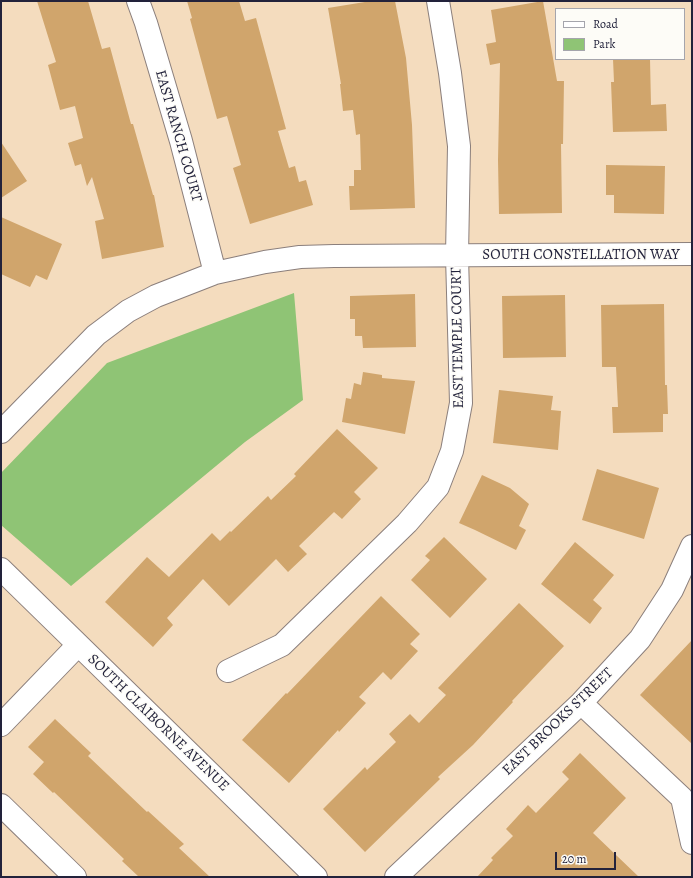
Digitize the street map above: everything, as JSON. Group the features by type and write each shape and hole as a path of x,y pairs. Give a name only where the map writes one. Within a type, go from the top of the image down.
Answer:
{"street":[{"name":"EAST RANCH COURT","path":"138,1 181,140 215,272"},
{"name":"EAST TEMPLE COURT","path":"228,671 282,645 408,523 438,488 452,451 461,403 457,256 459,146 450,73 438,1"},
{"name":"SOUTH CONSTELLATION WAY","path":"1,432 96,335 128,311 156,296 215,272 300,257 692,254"},
{"name":"EAST BROOKS STREET","path":"396,877 581,703 640,639 672,590 692,546"},
{"name":"SOUTH CLAIBORNE AVENUE","path":"1,569 316,877"},
{"path":"1,725 78,645"},
{"path":"581,703 682,798 692,844"},
{"path":"1,805 75,877"}],"green space":[{"path":"294,293 303,400 245,442 71,586 1,525 1,473 107,363"}],"building":[{"path":"37,1 88,1 102,49 110,47 131,124 133,124 154,195 164,247 102,259 95,221 104,219 92,177 87,186 81,164 75,166 68,143 83,138 75,106 60,110 48,65 56,62"},
{"path":"187,1 239,1 245,21 256,18 286,129 278,131 289,168 295,166 299,182 306,180 313,205 250,224 233,168 241,165 227,116 217,119 190,19 192,18"},
{"path":"371,1 395,1 406,58 412,125 415,208 350,210 349,186 354,186 354,170 361,170 360,134 356,135 353,110 343,111 341,84 328,8"},
{"path":"543,1 557,81 564,81 563,144 561,144 562,213 499,214 498,160 500,63 490,65 486,44 496,42 491,10"},
{"path":"613,60 650,60 651,105 666,104 667,131 613,132 611,82 614,82"},
{"path":"1,142 27,181 1,198"},
{"path":"606,165 665,166 664,214 614,213 614,195 606,195"},
{"path":"1,217 62,244 47,280 36,275 30,287 1,274"},
{"path":"415,294 416,347 363,348 362,336 355,336 355,319 350,319 350,296"},
{"path":"565,295 566,357 503,358 502,296"},
{"path":"664,304 665,385 667,385 668,414 663,414 663,432 613,433 612,407 618,407 616,367 602,367 601,305"},
{"path":"363,372 382,375 382,378 415,381 405,434 342,422 346,398 351,399 354,383 361,385"},
{"path":"499,390 553,396 551,410 561,411 558,450 493,443"},
{"path":"337,429 378,468 354,492 361,499 342,519 334,512 299,546 307,554 288,572 276,559 229,606 203,579 167,618 173,625 153,647 105,602 147,557 169,577 212,533 220,541 268,496 271,500 296,476 294,474"},
{"path":"597,469 659,488 644,539 582,520"},
{"path":"482,475 510,488 529,504 519,526 526,530 516,550 459,523"},
{"path":"444,537 487,579 450,618 411,580 430,560 425,556"},
{"path":"575,542 614,575 593,600 602,608 590,624 541,584"},
{"path":"381,596 420,634 410,644 418,651 391,680 383,672 359,697 366,703 339,732 338,730 289,783 242,740"},
{"path":"519,603 564,646 473,745 438,777 440,779 365,852 323,809 365,767 367,770 396,742 389,734 410,714 419,723 446,695 438,688"},
{"path":"692,640 692,744 640,695"},
{"path":"55,719 91,753 88,756 147,812 148,811 184,844 179,848 210,877 139,877 122,861 124,859 33,774 44,762 28,747"},
{"path":"580,753 626,798 593,833 639,877 477,877 493,860 491,858 513,836 506,829 528,805 536,813 569,779 562,772"}]}
